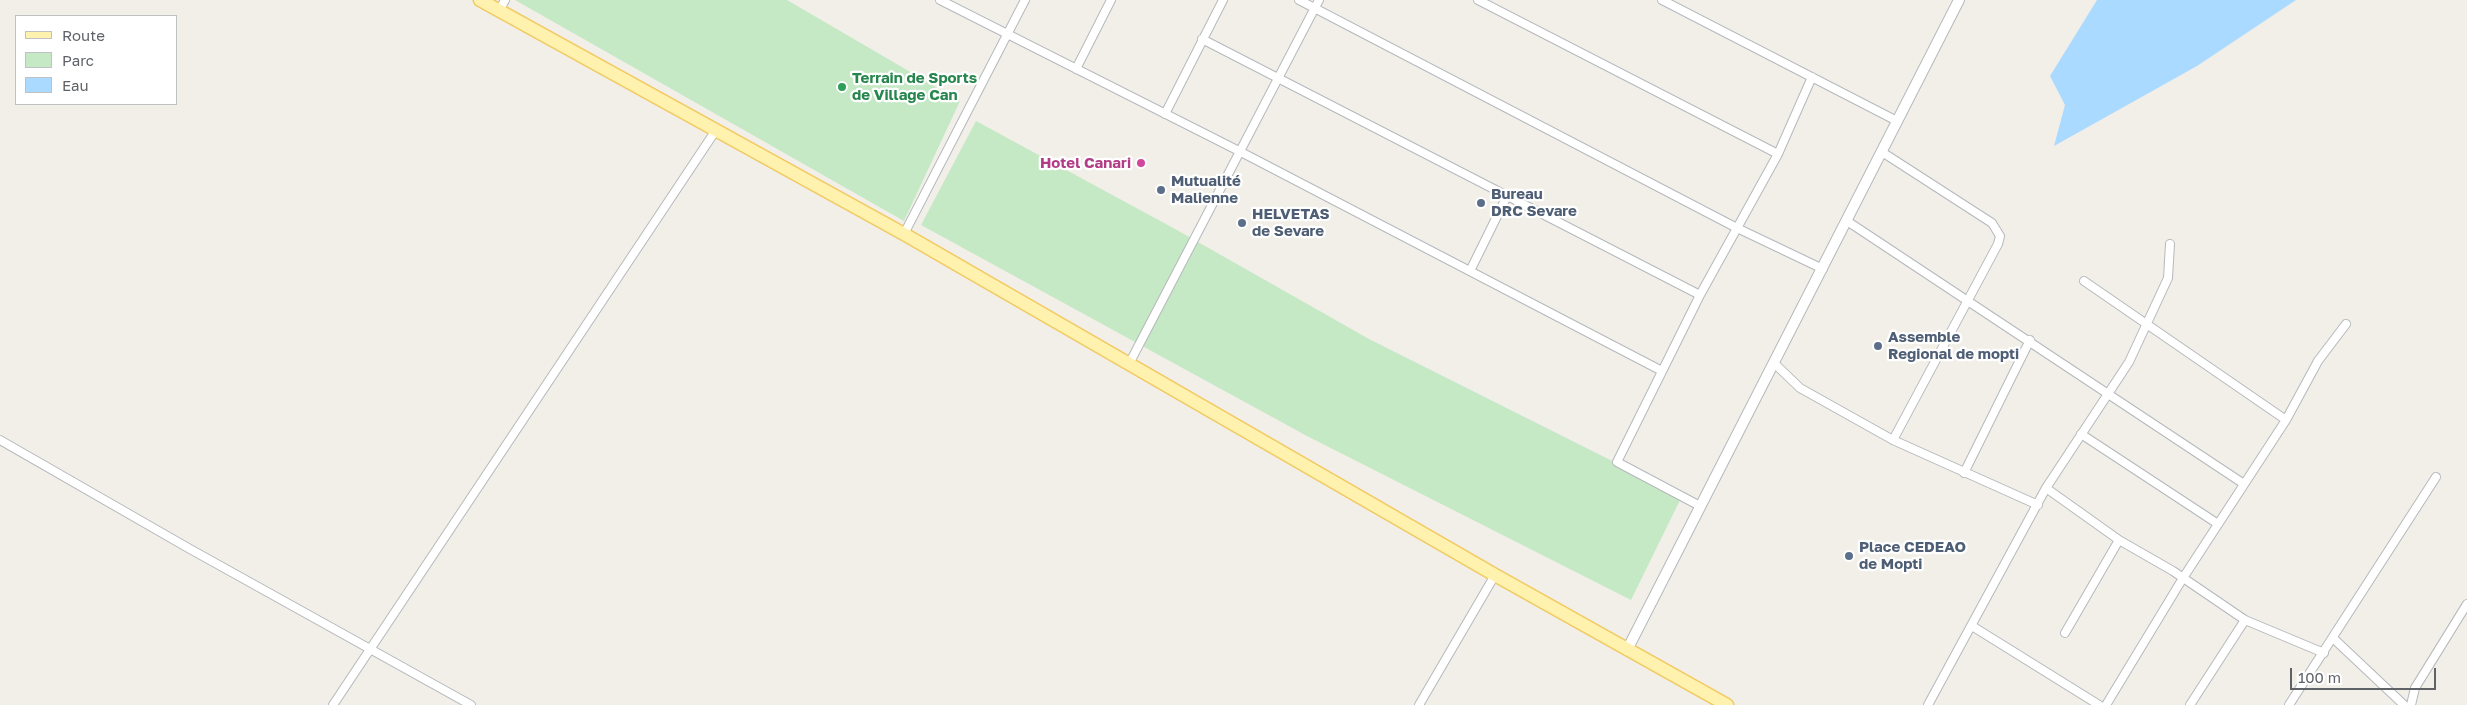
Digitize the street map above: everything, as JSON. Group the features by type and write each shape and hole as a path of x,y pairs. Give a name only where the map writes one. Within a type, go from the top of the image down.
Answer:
{"main road":[{"path":"480,0 502,5 716,130 904,234 1495,575 1727,705"}],"street":[{"path":"940,0 1239,151 1662,371"},
{"path":"904,234 1025,0"},
{"path":"1076,69 1110,0"},
{"path":"1165,114 1223,0"},
{"path":"1299,0 1737,228 1822,269"},
{"path":"1129,364 1318,0"},
{"path":"1478,0 1778,154"},
{"path":"1662,0 1897,121"},
{"path":"1627,650 1959,0"},
{"path":"1202,39 1700,295"},
{"path":"1700,506 1617,462 1700,295 1778,154 1812,77"},
{"path":"333,705 716,130"},
{"path":"1882,152 1992,223 2000,236 1998,244 1894,440"},
{"path":"1470,271 1507,196"},
{"path":"1847,221 1969,299 2244,484"},
{"path":"1928,705 2046,488 2129,362 2168,278 2170,244"},
{"path":"2084,281 2286,420"},
{"path":"2106,705 2183,578 2286,420 2318,361 2346,324"},
{"path":"1964,473 2030,340"},
{"path":"1774,363 1800,388 1894,440 2038,505"},
{"path":"2082,434 2218,524"},
{"path":"0,440 190,549 471,705"},
{"path":"2289,705 2334,639 2436,477"},
{"path":"2046,488 2119,540 2183,578 2245,620 2324,653"},
{"path":"2065,633 2119,540"},
{"path":"1418,705 1495,575"},
{"path":"2411,705 2415,688 2467,604"},
{"path":"2190,705 2245,620"},
{"path":"1972,626 2099,705"},
{"path":"2334,639 2404,705"}],"green space":[{"path":"515,0 787,0 960,101 904,221"},
{"path":"976,121 1175,229 1369,339 1682,496 1631,600 1307,436 921,225"}],"water":[{"path":"2097,0 2296,0 2197,66 2054,146 2065,105 2050,76"}],"place":[{"name":"Terrain de Sports de Village Can","path":"842,87"},
{"name":"Hotel Canari","path":"1141,163"},
{"name":"Mutualité Malienne","path":"1161,190"},
{"name":"Bureau DRC Sevare","path":"1481,203"},
{"name":"HELVETAS de Sevare","path":"1242,223"},
{"name":"Assemble Regional de mopti","path":"1878,346"},
{"name":"Place CEDEAO de Mopti","path":"1849,556"}]}
